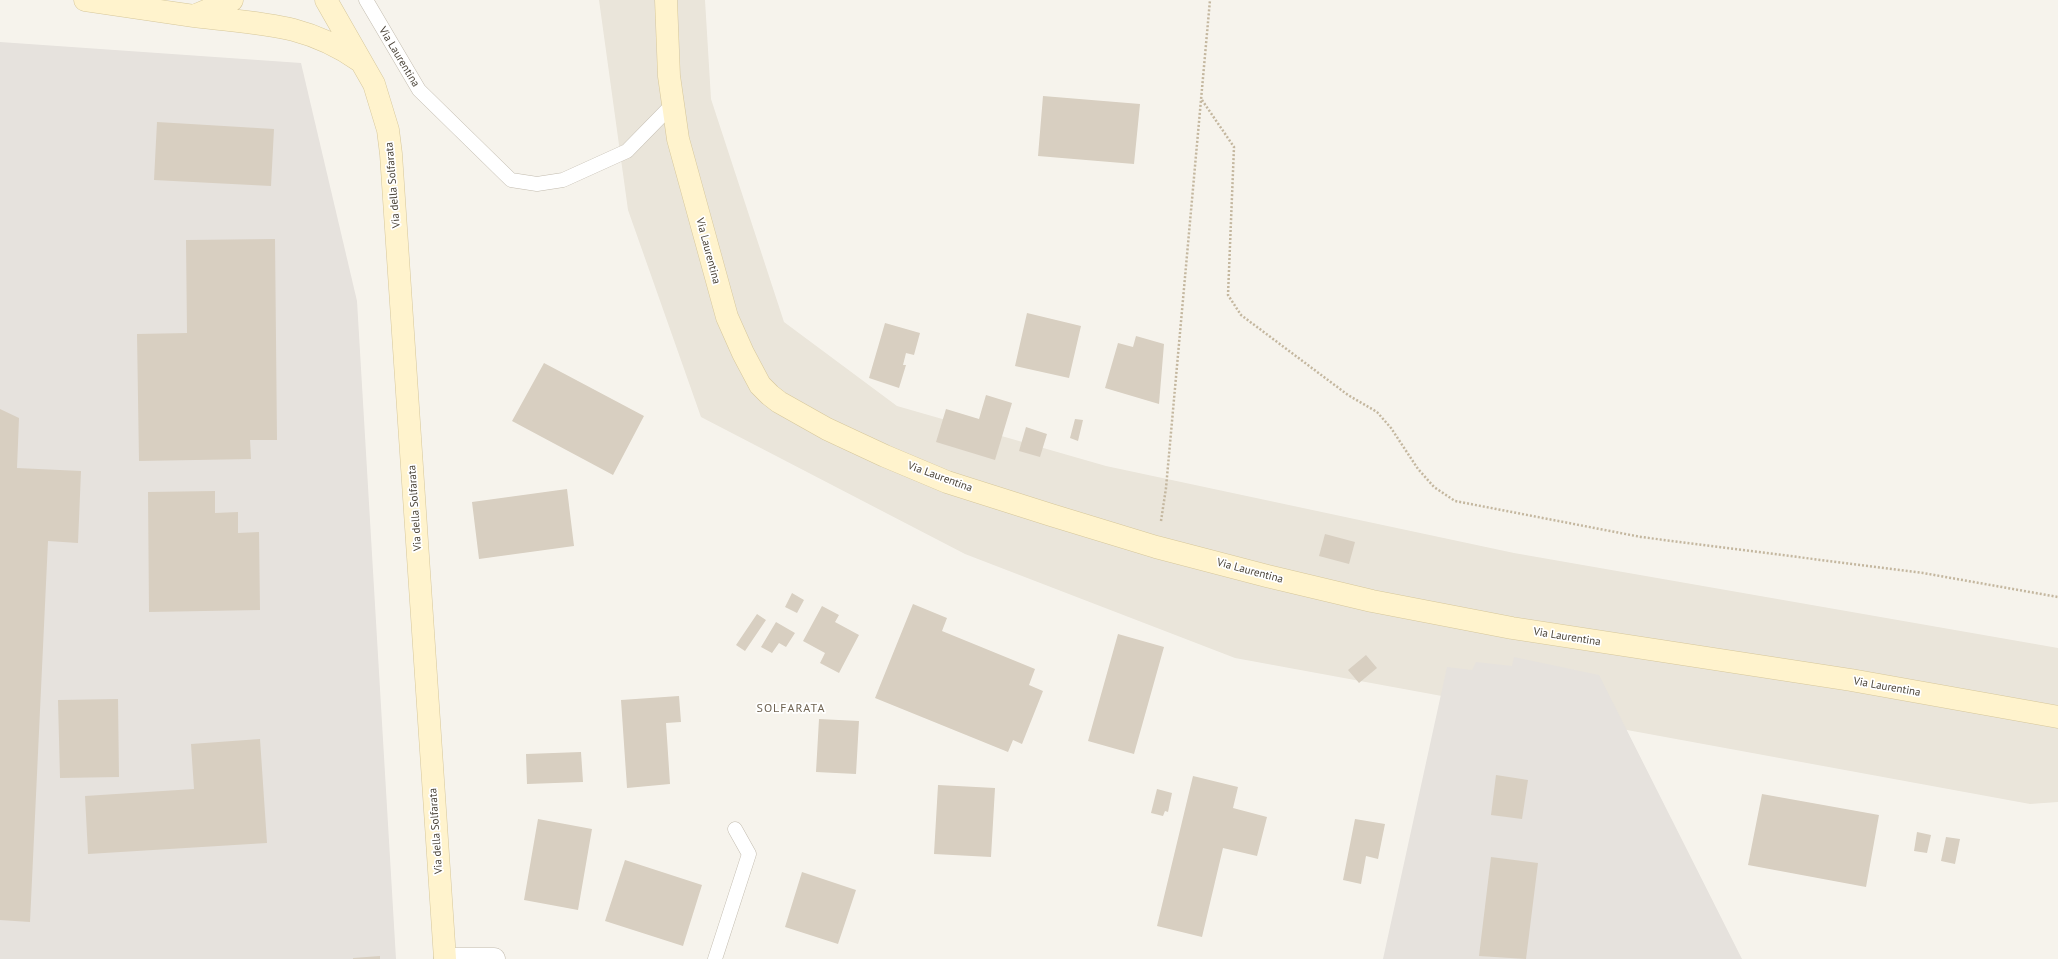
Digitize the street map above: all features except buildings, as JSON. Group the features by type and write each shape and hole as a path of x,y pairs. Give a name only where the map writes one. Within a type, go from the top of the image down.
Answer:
{"main road":[{"path":"85,0 193,16 278,25 300,30 322,38 362,62"},
{"path":"193,16 232,0"},
{"name":"Via della Solfarata","path":"326,0 374,84 382,107 392,154 445,959"},
{"name":"Via Laurentina","path":"666,0 672,106 678,139 727,317 754,375 770,395 827,429 885,456 948,482 1156,547 1267,576 1372,601 1520,629 1851,680 2058,717"}],"street":[{"path":"445,959 494,959"}],"lane":[{"name":"Via Laurentina","path":"366,0 419,90 511,180 538,184 563,180 627,151 672,106"},
{"path":"715,959 749,854 735,829"}],"path":[{"path":"1156,547 1166,488 1210,0"},
{"path":"1202,100 1234,147 1228,295 1241,315 1348,395 1377,412 1391,428 1418,469 1430,482 1455,501 1641,536 1923,573 2058,597"}],"shaded area":[{"path":"599,0 705,0 711,99 784,322 897,406 1106,466 1514,553 2058,648 2058,802 2030,804 1235,658 965,554 701,417 628,210"},
{"path":"0,42 301,63 357,301 396,959 0,959"},
{"path":"1514,657 1599,675 1742,959 1383,959 1447,667 1472,670 1476,662 1512,666"}],"district":[{"name":"SOLFARATA","path":"791,709"}]}
